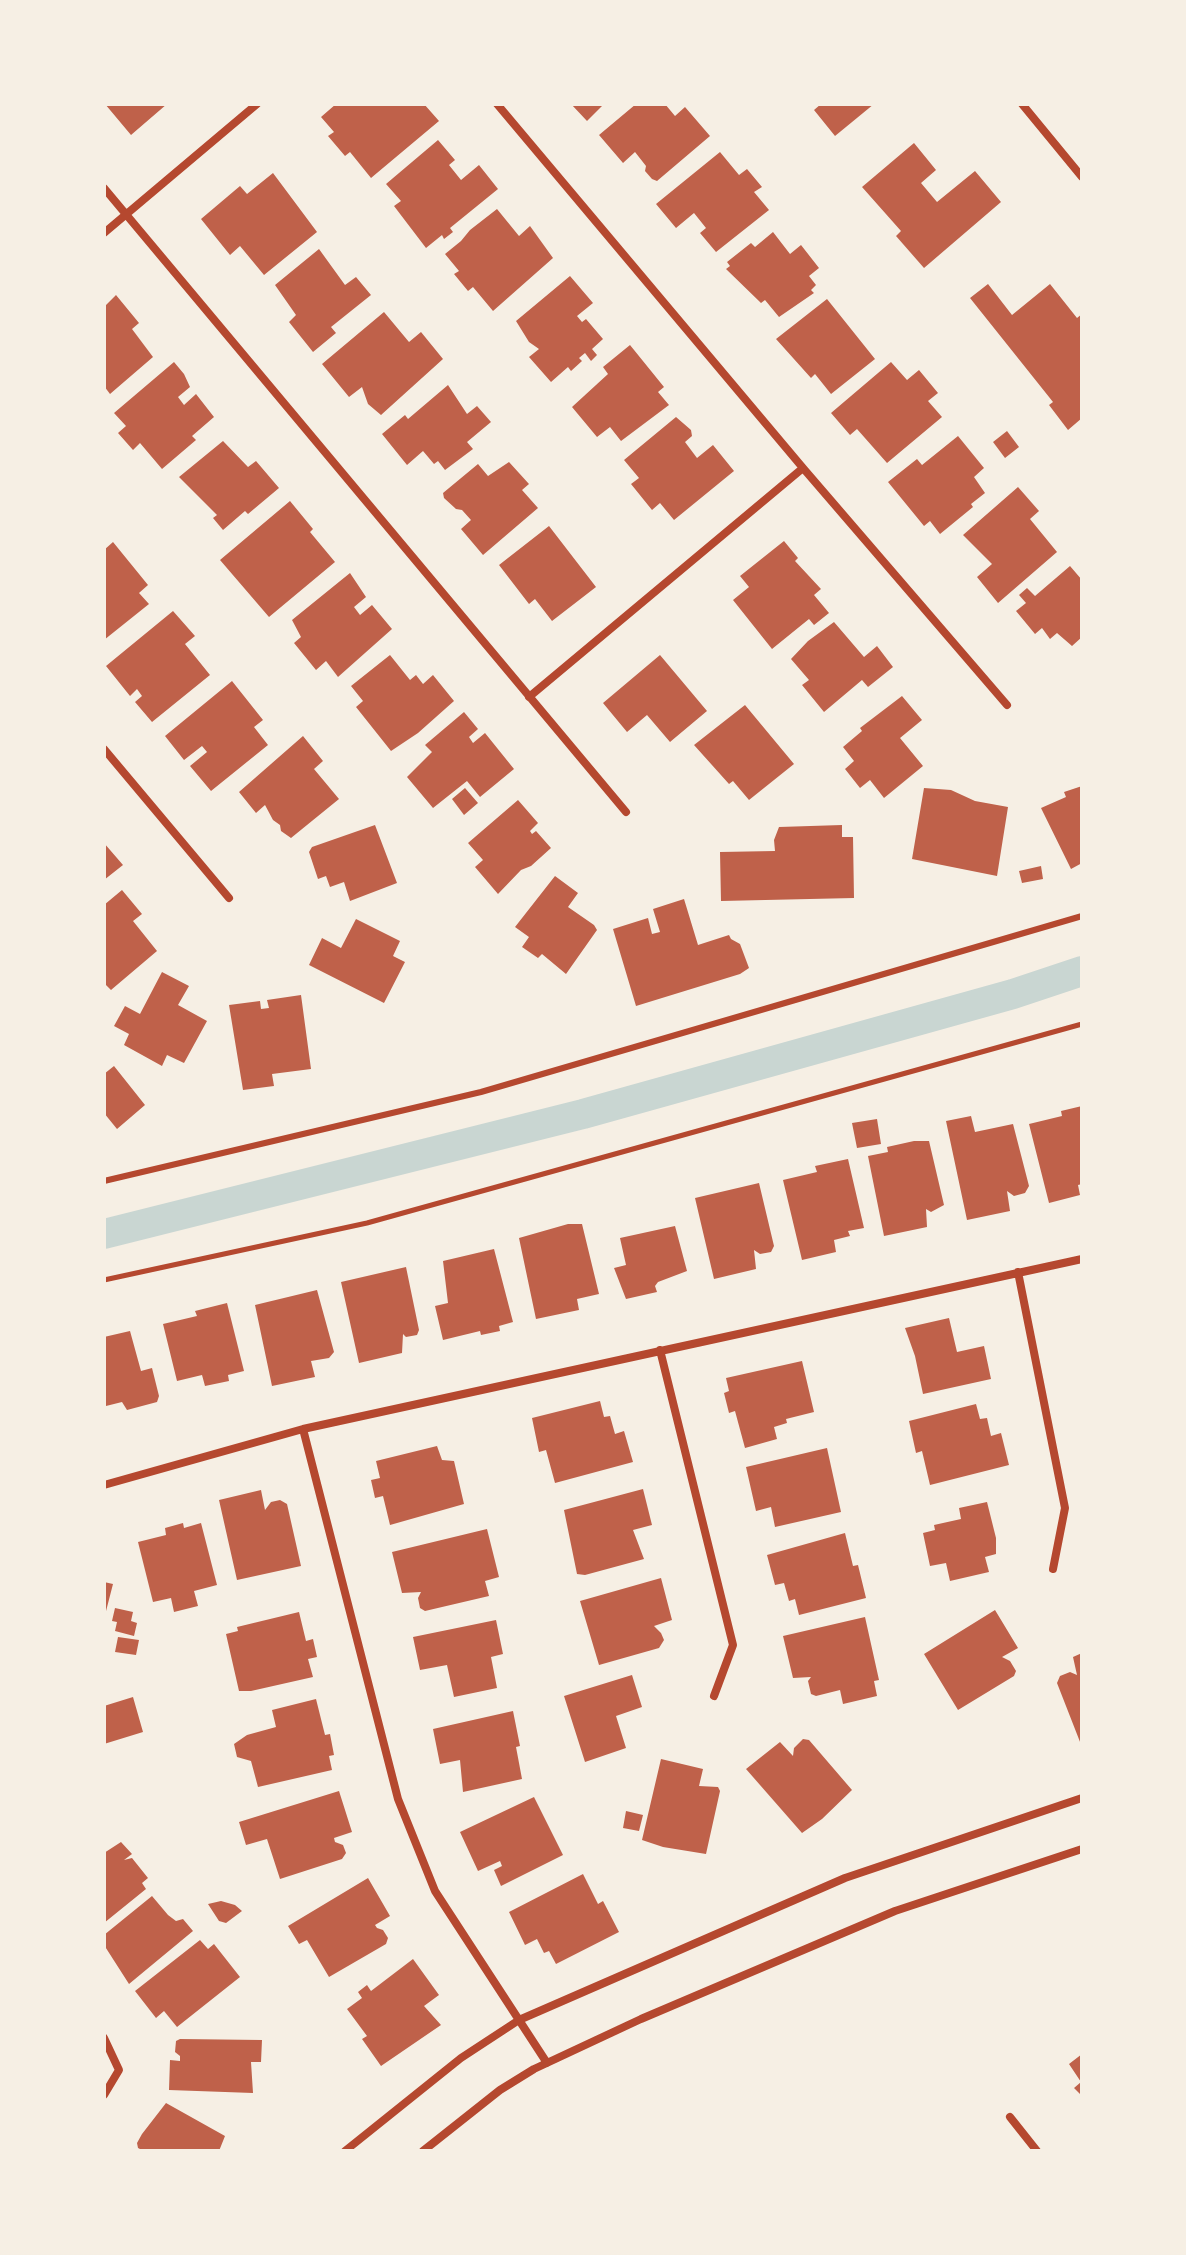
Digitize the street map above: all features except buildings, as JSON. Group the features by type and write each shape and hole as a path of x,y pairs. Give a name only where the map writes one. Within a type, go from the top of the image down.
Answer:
{"street":[{"path":"104,233 257,104"},
{"path":"497,104 1007,705"},
{"path":"1022,104 1082,177"},
{"path":"104,188 626,812"},
{"path":"529,697 803,468"},
{"path":"104,749 229,898"},
{"path":"104,1485 303,1429 1082,1259"},
{"path":"1018,1272 1065,1508 1053,1569"},
{"path":"660,1350 733,1645 714,1696"},
{"path":"303,1429 398,1799 435,1891 547,2063"},
{"path":"345,2151 461,2058 519,2020 845,1878 1082,1798"},
{"path":"423,2151 500,2090 547,2063 641,2019 861,1925 1082,1849"},
{"path":"104,2038 119,2070 104,2095"},
{"path":"1010,2117 1037,2151"}],"lane":[{"path":"104,1181 481,1092 1082,916"}],"path":[{"path":"104,1280 367,1223 1082,1024"}],"waterway":[{"path":"104,1234 583,1114 1013,994 1082,971"}]}
